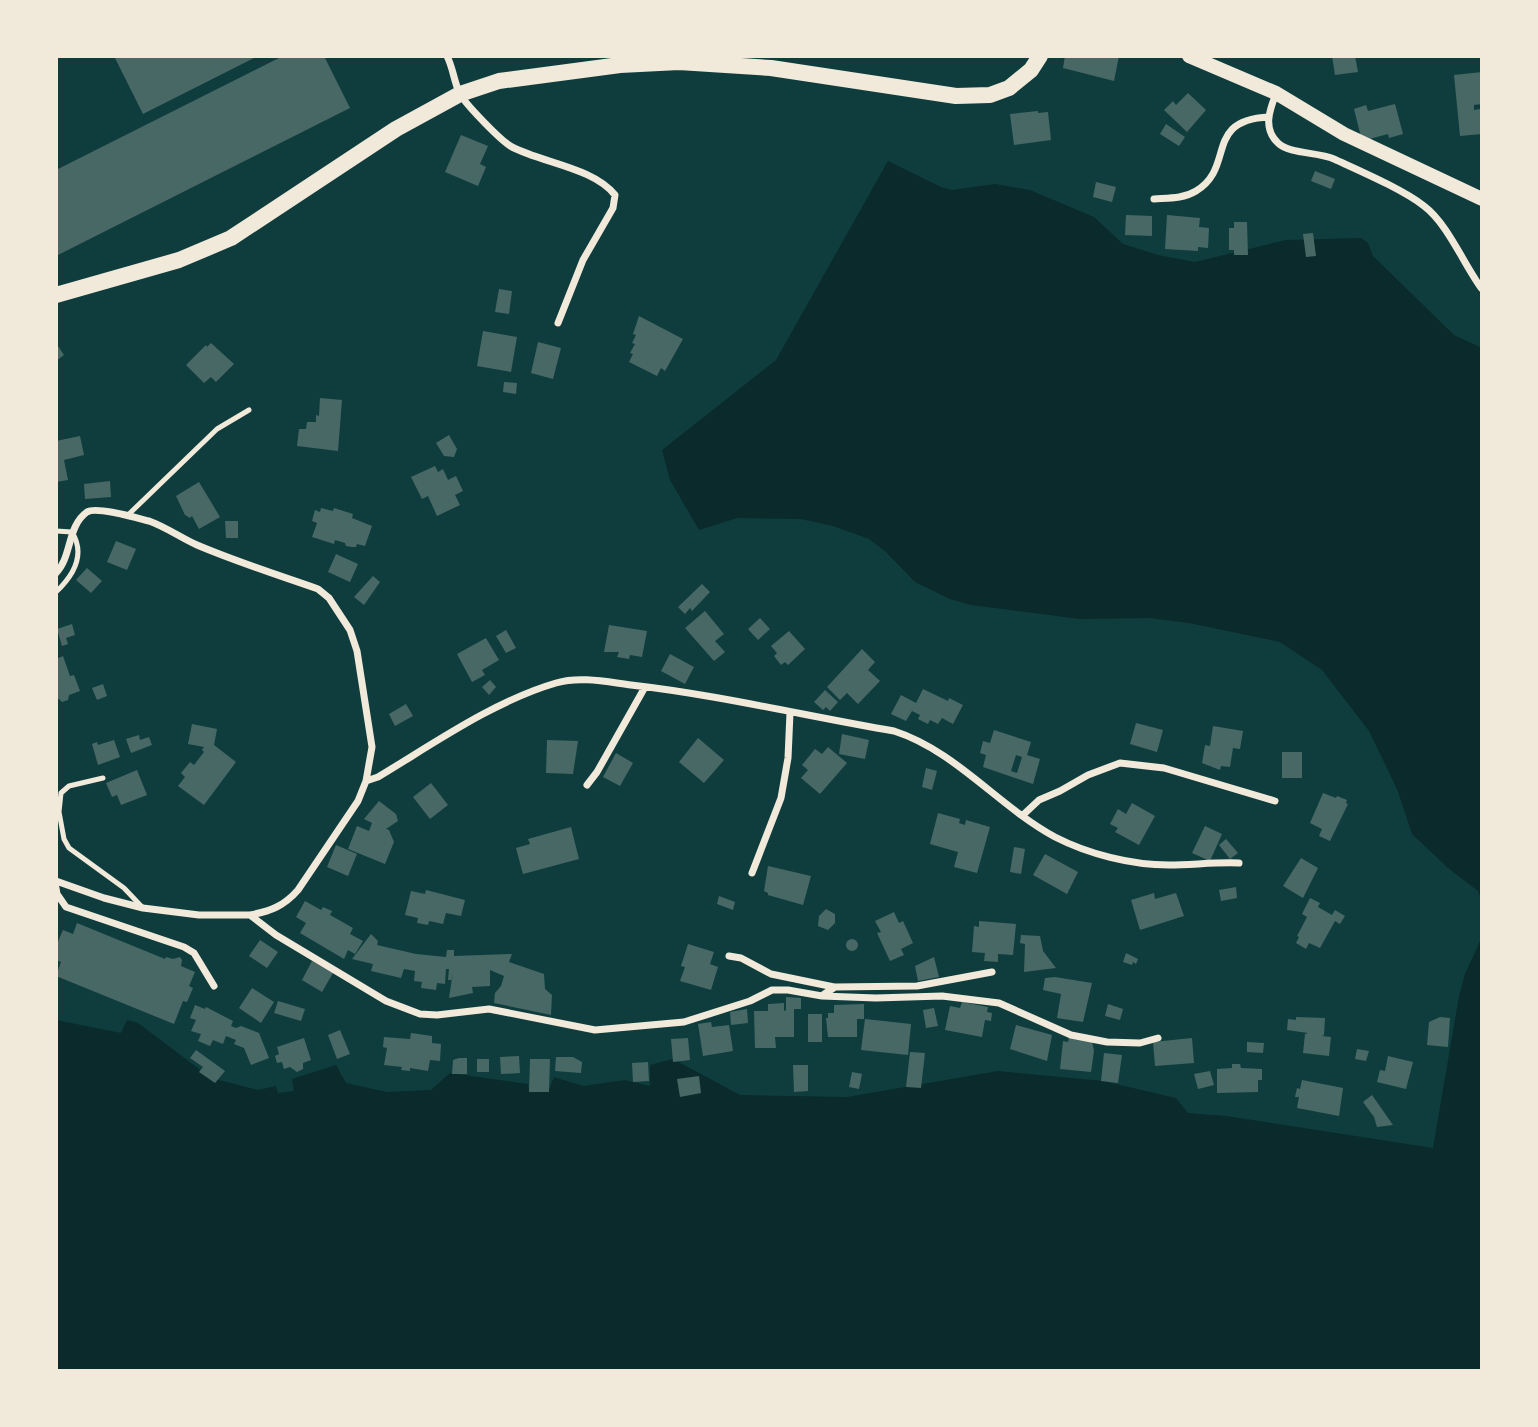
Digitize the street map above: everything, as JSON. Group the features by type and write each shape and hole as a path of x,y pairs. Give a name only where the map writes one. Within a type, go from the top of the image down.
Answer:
{"main road":[{"path":"56,295 179,260 231,238 396,129 460,94 499,81 620,65 679,62 771,68 956,96 990,95 1009,89 1031,70 1040,56"},
{"path":"1189,56 1276,93 1344,134 1482,199"}],"street":[{"path":"447,56 460,94 492,132 510,146 591,177 608,187 615,195 613,208 583,260 558,323"},
{"path":"1276,93 1268,126 1280,146 1330,157 1425,206 1442,226 1482,289"},
{"path":"1154,199 1183,197 1197,191 1213,174 1234,125 1246,119 1269,117"},
{"path":"56,573 63,566 72,532 87,512 93,510 152,522 224,555 318,589 329,598 350,630 357,651 372,747 366,780 358,801 298,890 274,911 250,915 199,915 143,908 56,881"},
{"path":"366,780 377,777 479,717 530,692 559,682 586,680 645,687 894,731 909,736 941,754 1054,836 1089,852 1136,862 1168,865 1239,863"},
{"path":"587,785 645,687"},
{"path":"752,873 781,798 788,758 790,713"},
{"path":"1023,815 1039,800 1088,775 1120,763 1164,768 1275,802"},
{"path":"56,888 66,907 184,947 194,953 214,986"},
{"path":"250,915 276,935 386,1000 420,1014 437,1015 489,1009 595,1030 684,1022 750,1001 772,990 788,990 822,996 943,996 999,1003 1071,1035 1107,1042 1140,1043 1158,1038"},
{"path":"729,956 741,958 771,974 835,987 917,986 992,972"},
{"path":"822,996 835,987"}],"lane":[{"path":"128,515 217,429 249,410"},
{"path":"56,531 72,532 79,546 78,557 68,581 56,592"},
{"path":"103,778 69,786 61,793 59,812 64,839 75,855 124,888 143,908"}],"water":[{"path":"888,161 952,190 995,184 1030,190 1094,217 1123,244 1158,255 1195,262 1286,240 1361,238 1368,243 1373,256 1454,335 1482,348 1482,901 1478,891 1448,868 1412,834 1397,789 1369,731 1322,670 1280,642 1189,623 1150,618 1080,619 971,605 950,599 915,582 886,552 869,539 833,526 801,519 737,518 699,530 670,480 662,450 776,360"},
{"path":"1482,937 1482,1371 56,1371 56,1020 121,1033 127,1020 138,1023 211,1078 258,1090 276,1086 278,1093 294,1091 292,1079 336,1065 346,1083 387,1092 431,1090 450,1073 528,1084 529,1092 548,1092 554,1077 583,1086 625,1080 650,1086 650,1065 673,1059 740,1095 847,1097 998,1071 1103,1081 1176,1098 1188,1113 1226,1116 1433,1148 1459,996 1465,974"}],"building":[{"path":"114,56 258,56 143,114"},
{"path":"283,56 324,56 350,108 56,256 56,170"},
{"path":"1065,56 1119,56 1114,81 1063,68"},
{"path":"1332,56 1355,56 1358,72 1335,75"},
{"path":"1482,72 1482,104 1474,105 1474,110 1480,109 1482,134 1460,136 1454,75"},
{"path":"1188,93 1206,110 1187,132 1164,110 1173,101 1176,105"},
{"path":"1395,104 1403,134 1389,138 1388,134 1362,141 1354,109 1366,105 1368,111"},
{"path":"1048,112 1051,140 1014,145 1010,114"},
{"path":"1166,124 1185,137 1179,146 1160,134"},
{"path":"461,135 488,146 480,164 486,167 478,186 445,172"},
{"path":"1315,171 1335,179 1331,189 1311,181"},
{"path":"1096,182 1116,187 1112,202 1093,197"},
{"path":"1126,215 1152,216 1152,236 1125,235"},
{"path":"1167,215 1200,218 1199,227 1209,228 1208,248 1198,247 1198,251 1165,249"},
{"path":"1234,222 1247,222 1248,255 1234,255 1234,250 1229,250 1229,228 1234,228"},
{"path":"1313,233 1316,256 1306,257 1303,234"},
{"path":"499,289 512,291 509,314 495,312"},
{"path":"639,316 683,339 665,371 661,368 657,376 629,362 633,354 630,353 636,335 633,334"},
{"path":"483,331 517,337 511,372 477,366"},
{"path":"538,342 561,348 553,379 531,373"},
{"path":"56,343 64,355 56,361"},
{"path":"211,343 234,364 216,382 211,377 204,383 186,365"},
{"path":"504,382 517,383 516,394 503,392"},
{"path":"320,398 342,400 338,451 297,446 299,429 306,429 307,422 316,422 316,415 319,416"},
{"path":"449,435 457,449 454,457 444,456 436,443"},
{"path":"80,436 84,455 64,460 68,480 56,482 56,441"},
{"path":"435,466 438,472 443,469 448,480 456,476 463,491 455,495 460,505 437,516 428,496 422,499 411,477"},
{"path":"110,481 111,497 85,499 84,484"},
{"path":"199,482 220,517 199,529 192,516 190,518 185,515 176,496"},
{"path":"321,508 333,511 334,508 353,514 352,518 372,526 365,546 346,546 345,543 335,540 334,544 312,537 317,523 312,521 315,510 320,512"},
{"path":"225,521 238,521 238,538 226,538"},
{"path":"116,541 136,549 127,570 107,562"},
{"path":"336,554 358,564 350,582 328,572"},
{"path":"87,568 102,581 91,593 76,580"},
{"path":"373,576 380,582 364,605 354,597"},
{"path":"702,584 710,592 692,611 690,608 685,614 678,607"},
{"path":"705,611 724,634 715,641 725,652 714,661 685,628"},
{"path":"760,618 770,629 758,640 748,629"},
{"path":"72,624 75,635 66,638 68,644 62,646 57,629"},
{"path":"609,625 647,631 642,657 630,655 629,659 617,657 619,652 604,652"},
{"path":"506,630 516,648 506,653 496,636"},
{"path":"789,631 805,649 788,665 785,662 781,665 771,646"},
{"path":"486,638 499,660 482,670 485,675 472,682 457,654"},
{"path":"862,649 875,662 868,670 880,681 858,704 847,693 840,700 827,687"},
{"path":"670,654 694,667 685,684 661,671"},
{"path":"63,656 70,676 74,675 80,691 69,695 68,700 62,702 56,700 56,659"},
{"path":"490,680 496,687 489,695 482,687"},
{"path":"103,684 107,696 97,700 92,688"},
{"path":"923,689 963,705 953,724 942,718 938,724 930,720 928,724 918,719 920,715 912,711 906,721 891,714 901,695 916,703"},
{"path":"825,690 838,702 830,711 826,707 823,710 814,702"},
{"path":"406,704 413,716 395,726 389,714"},
{"path":"1136,723 1163,730 1157,752 1130,744"},
{"path":"192,724 217,729 214,745 236,762 204,805 178,786 185,777 181,773 190,762 194,765 204,752 204,747 188,744"},
{"path":"1213,726 1243,731 1240,749 1233,748 1230,767 1221,766 1220,770 1202,763 1205,745 1210,746"},
{"path":"994,730 1031,742 1027,755 1040,759 1033,784 983,767 986,755 980,753 983,741 990,743","holes":["1016,755 1022,757 1017,773 1011,771"]},
{"path":"842,734 869,740 865,759 839,754"},
{"path":"139,735 140,740 149,737 152,745 131,753 126,739"},
{"path":"698,738 724,760 704,783 679,762"},
{"path":"114,740 120,757 98,765 92,744"},
{"path":"547,740 578,741 573,774 546,773"},
{"path":"828,747 847,763 820,794 801,778 808,770 802,765 815,749 822,754"},
{"path":"1282,752 1302,752 1302,778 1282,778"},
{"path":"616,753 633,763 620,786 603,777"},
{"path":"926,768 937,771 932,790 922,787"},
{"path":"137,770 147,795 121,805 117,795 112,797 106,783"},
{"path":"431,783 448,805 430,819 413,797"},
{"path":"1323,793 1347,800 1348,804 1330,841 1319,836 1322,829 1310,823"},
{"path":"379,801 396,814 398,821 386,829 394,842 385,864 348,849 357,826 369,831 372,823 364,819"},
{"path":"1132,803 1155,816 1139,845 1115,832 1118,828 1110,824 1118,809 1126,814"},
{"path":"938,813 960,819 959,823 965,825 966,820 990,827 977,873 954,867 958,852 930,844"},
{"path":"1205,826 1222,834 1210,861 1192,853"},
{"path":"571,827 579,859 523,874 516,848 530,844 528,839"},
{"path":"1226,839 1238,853 1230,859 1219,845"},
{"path":"336,845 357,854 348,876 327,867"},
{"path":"1014,847 1025,849 1021,874 1010,872"},
{"path":"1045,854 1078,872 1067,894 1033,875"},
{"path":"1301,858 1318,868 1303,898 1283,886"},
{"path":"768,866 811,876 803,905 768,895 764,891"},
{"path":"1236,887 1237,898 1221,901 1219,890"},
{"path":"426,890 465,900 461,916 446,913 443,924 429,921 428,925 417,923 418,918 405,915 411,891 425,894"},
{"path":"1154,893 1155,899 1176,893 1184,916 1140,930 1131,900"},
{"path":"719,896 735,902 733,910 717,904"},
{"path":"1310,898 1320,903 1318,907 1332,915 1335,910 1345,916 1340,924 1335,921 1320,948 1309,943 1306,949 1296,943 1307,917 1302,914"},
{"path":"305,901 321,910 323,907 332,911 330,915 353,928 350,934 363,941 355,954 348,950 344,959 300,933 306,923 296,917"},
{"path":"826,909 835,914 835,923 828,930 818,926 819,916"},
{"path":"894,912 899,923 903,921 913,943 901,949 904,955 890,961 877,933 881,932 875,921"},
{"path":"979,921 1016,924 1013,955 998,954 998,962 984,961 985,953 972,952 974,926 979,927"},
{"path":"77,923 165,959 180,957 181,966 195,972 189,986 193,988 187,1002 183,1001 174,1024 56,976 61,962 56,960 56,946 63,930 73,934"},
{"path":"371,934 378,941 377,945 416,954 446,957 447,950 454,950 454,956 512,954 509,962 544,974 545,989 552,995 551,1015 494,1003 495,993 504,976 490,970 490,986 472,987 473,993 449,998 452,980 448,980 449,969 446,969 445,984 437,983 436,990 421,988 422,982 414,981 415,971 404,969 401,978 371,971 373,964 352,959"},
{"path":"1021,935 1040,936 1043,951 1056,968 1024,972 1025,944 1020,943"},
{"path":"260,940 278,952 267,968 249,956"},
{"path":"847,940 857,940 857,950 847,950"},
{"path":"688,944 714,952 710,964 718,967 711,990 680,981 685,967 681,966"},
{"path":"1126,953 1138,959 1136,964 1123,962"},
{"path":"934,957 939,977 918,981 915,966"},
{"path":"312,961 333,973 322,992 302,980"},
{"path":"1045,978 1092,983 1083,1022 1057,1018 1061,994 1043,990"},
{"path":"252,988 274,1002 261,1023 239,1008"},
{"path":"786,997 801,998 801,1009 794,1009 794,1037 775,1037 776,1048 755,1048 754,1011 768,1011 768,1004 784,1003 784,1011"},
{"path":"278,1001 305,1009 301,1021 274,1013"},
{"path":"962,1002 988,1007 987,1012 992,1013 991,1021 985,1020 982,1037 945,1030 950,1006 960,1008"},
{"path":"864,1004 864,1019 857,1019 857,1037 828,1037 826,1018 828,1013 834,1013 834,1005"},
{"path":"1108,1004 1123,1009 1120,1020 1105,1016"},
{"path":"195,1005 205,1009 206,1007 233,1021 231,1026 241,1026 259,1033 269,1058 251,1065 244,1048 234,1044 236,1040 226,1036 223,1044 213,1040 210,1046 198,1041 201,1034 191,1031 196,1020 190,1018"},
{"path":"934,1008 938,1026 926,1028 923,1010"},
{"path":"747,1009 748,1023 731,1025 730,1012"},
{"path":"808,1014 822,1014 822,1042 808,1042"},
{"path":"1296,1017 1325,1018 1322,1036 1331,1037 1329,1056 1303,1053 1305,1034 1308,1033 1287,1030 1288,1019 1296,1020"},
{"path":"1440,1017 1450,1018 1448,1047 1427,1045 1429,1022"},
{"path":"865,1019 911,1024 908,1055 861,1050"},
{"path":"711,1022 712,1027 729,1025 733,1051 703,1056 698,1024"},
{"path":"1016,1025 1052,1035 1047,1061 1010,1049"},
{"path":"340,1030 350,1054 337,1059 328,1035"},
{"path":"411,1033 432,1036 432,1043 441,1044 440,1061 430,1060 428,1071 410,1068 410,1071 401,1070 402,1067 384,1065 387,1048 383,1047 384,1037 410,1039"},
{"path":"1069,1037 1092,1041 1094,1051 1091,1072 1060,1069 1063,1041 1068,1042"},
{"path":"304,1038 311,1060 303,1063 303,1069 297,1072 290,1067 284,1069 282,1062 277,1063 277,1047"},
{"path":"688,1038 690,1060 673,1062 671,1039"},
{"path":"1192,1038 1194,1063 1155,1066 1153,1042"},
{"path":"1247,1042 1264,1043 1263,1053 1247,1052"},
{"path":"1357,1049 1369,1051 1366,1061 1355,1059"},
{"path":"196,1050 225,1071 215,1083 199,1072 203,1067 190,1058"},
{"path":"910,1052 925,1053 921,1088 906,1087"},
{"path":"1104,1053 1122,1055 1118,1083 1101,1081"},
{"path":"519,1056 520,1073 501,1074 500,1057"},
{"path":"1388,1056 1413,1062 1406,1089 1377,1082 1380,1070 1385,1071"},
{"path":"556,1057 573,1057 582,1062 581,1073 555,1071"},
{"path":"467,1058 467,1074 452,1074 453,1060"},
{"path":"477,1059 489,1059 489,1072 477,1072"},
{"path":"530,1059 550,1059 549,1092 529,1092"},
{"path":"648,1062 649,1081 633,1082 632,1063"},
{"path":"1232,1064 1240,1064 1241,1068 1262,1069 1258,1092 1217,1093 1217,1069 1232,1068"},
{"path":"793,1065 808,1065 808,1091 794,1092"},
{"path":"1210,1071 1214,1085 1198,1089 1194,1074"},
{"path":"852,1072 862,1074 859,1089 849,1087"},
{"path":"699,1076 701,1093 680,1097 677,1079"},
{"path":"1302,1080 1343,1088 1339,1116 1297,1108 1299,1097 1295,1097"},
{"path":"1372,1095 1393,1125 1377,1127 1374,1117 1363,1102"}]}
